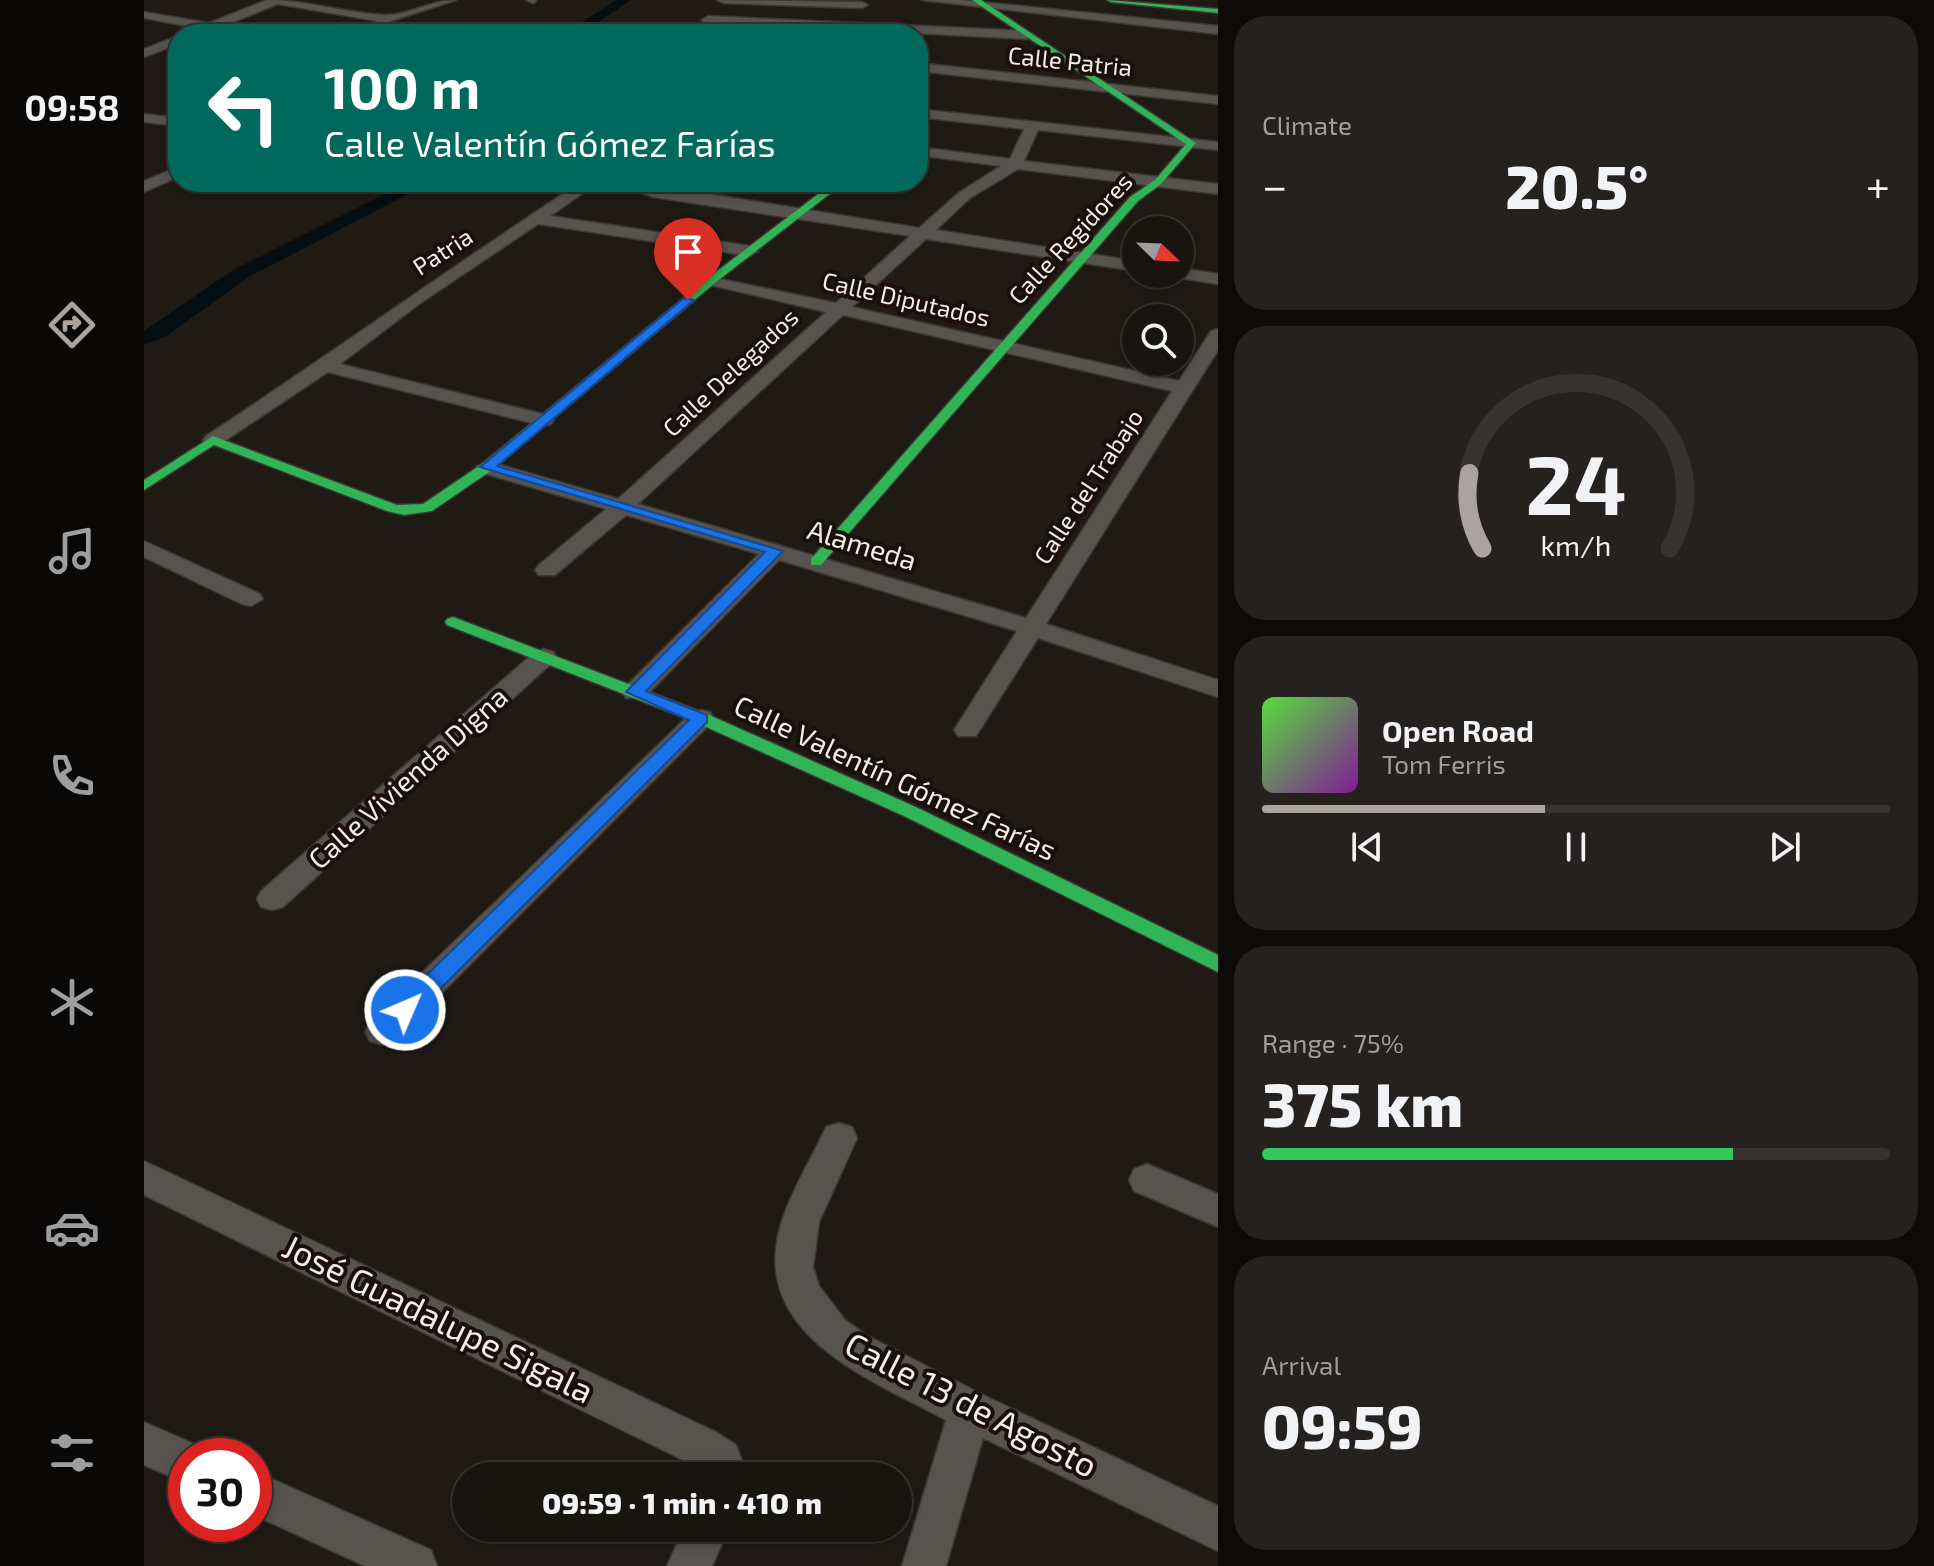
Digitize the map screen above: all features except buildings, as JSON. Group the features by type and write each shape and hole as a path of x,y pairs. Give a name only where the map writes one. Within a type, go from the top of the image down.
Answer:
{"street":[{"path":"217,24 276,0 387,19"},
{"path":"378,24 450,0"},
{"path":"723,0 862,5"},
{"path":"928,0 1218,30"},
{"path":"1111,0 1218,9"},
{"path":"1156,0 1218,9"},
{"path":"786,24 800,1"},
{"path":"980,3 1191,143"},
{"path":"144,15 194,24"},
{"path":"708,20 741,24"},
{"path":"928,33 1027,35"},
{"path":"144,53 168,45"},
{"name":"Calle Patria","path":"928,68 1218,100"},
{"path":"928,113 1218,146"},
{"path":"144,118 168,121"},
{"path":"1015,164 1033,125"},
{"name":"Calle Regidores","path":"816,562 1134,199 1158,182 1191,143"},
{"path":"928,152 1218,189"},
{"name":"Calle Delegados","path":"547,570 624,505 836,309 981,184 1015,164"},
{"path":"144,187 168,176"},
{"name":"Patria","path":"213,440 325,366 413,300 576,192"},
{"path":"653,192 1122,264"},
{"path":"144,486 213,440 404,511 427,508 487,467 712,280 827,192"},
{"path":"537,219 750,251"},
{"path":"1194,275 1218,279"},
{"name":"Calle Diputados","path":"712,280 1183,388"},
{"name":"Calle del Trabajo","path":"967,730 1218,335"},
{"path":"325,366 544,420"},
{"name":"Alameda","path":"487,467 816,562 1030,627 1218,689"},
{"path":"144,548 251,599"},
{"path":"635,692 775,551"},
{"name":"Calle Valentín Gómez Farías","path":"453,622 701,718 911,812 1218,964"},
{"name":"Calle Vivienda Digna","path":"272,899 544,657"},
{"path":"382,1032 701,718"},
{"name":"Calle 13 de Agosto","path":"839,1138 800,1222 794,1267 802,1295 831,1333 852,1349 970,1410 1218,1529"},
{"name":"José Guadalupe Sigala","path":"144,1177 696,1444 715,1454 720,1462"},
{"path":"1147,1180 1218,1211"},
{"path":"924,1566 970,1410"},
{"path":"144,1443 168,1454"},
{"path":"272,1501 415,1566"},
{"path":"689,1566 700,1542"}],"waterway":[{"path":"586,24 625,0"},
{"path":"144,339 158,333 240,274 402,192"}],"traffic: fast":[{"path":"816,562 1134,199 1158,182 1191,143 976,0"},
{"path":"1111,0 1218,11"},
{"path":"144,486 213,440 392,508 404,511 427,508 487,467 712,280 827,192"},
{"path":"453,622 701,718 911,812 1218,964"}],"route":[{"path":"405,1010 701,718 635,692 775,551 487,467 688,300"}]}
